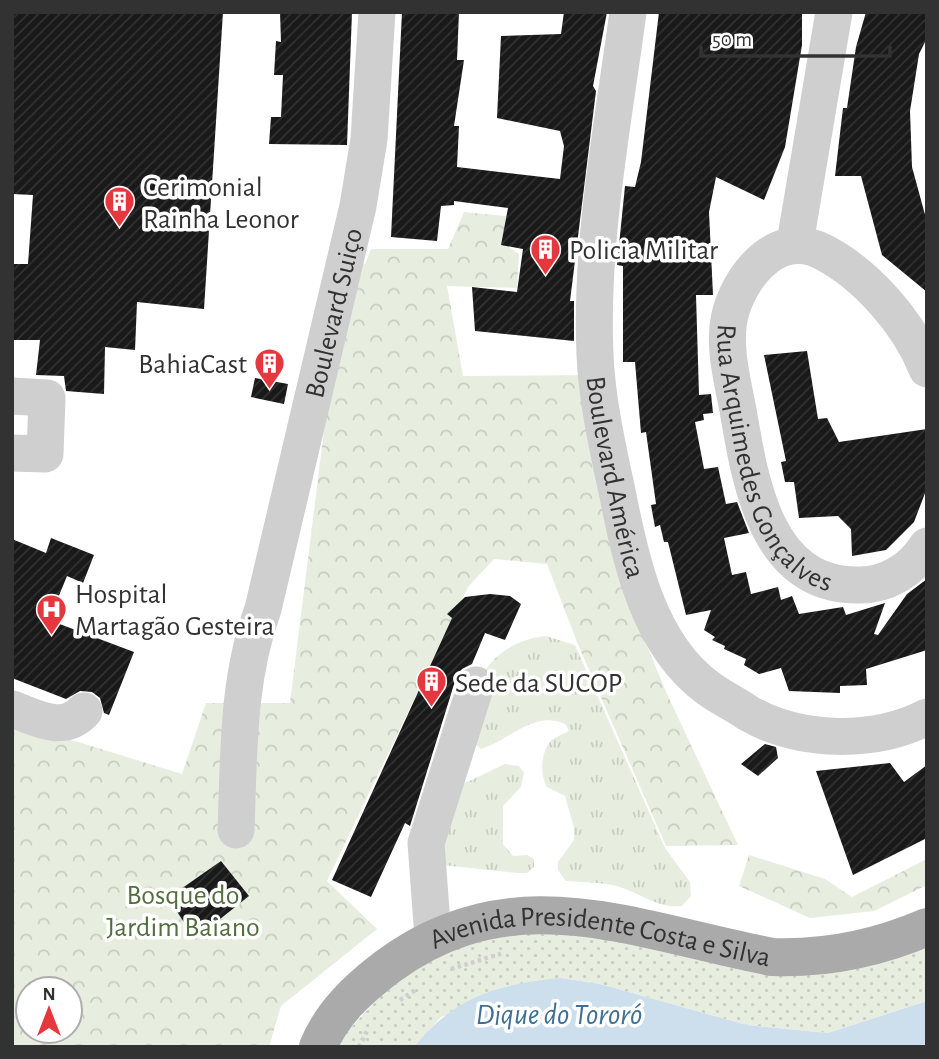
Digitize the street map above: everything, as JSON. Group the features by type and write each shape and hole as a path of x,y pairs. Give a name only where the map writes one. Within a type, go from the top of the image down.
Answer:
{"main road":[{"name":"Avenida Presidente Costa e Silva","path":"318,1047 324,1031 346,1002 409,951 439,954 491,920 524,915 567,914 609,920 772,957 806,958 841,955 927,927"}],"street":[{"name":"Boulevard Suiço","path":"236,830 242,686 251,642 263,609 358,206 369,139 377,12"},
{"name":"Boulevard América","path":"628,12 596,266 595,357 602,418 628,544 643,597 667,643 706,687 762,721 816,736 876,734 927,717"},
{"path":"834,12 795,243 812,246 833,257 866,285 898,319 922,355 927,369"},
{"name":"Rua Arquimedes Gonçalves","path":"795,243 772,252 742,284 731,312 727,338 746,456 766,526 783,551 804,570 831,584 860,586 891,579 916,563 927,546"},
{"path":"12,396 47,398 45,454 12,453"},
{"path":"439,954 426,844 476,685"},
{"path":"12,709 61,725 74,722 84,711"}],"path":[{"path":"439,954 512,951"},
{"path":"397,1002 426,983"},
{"path":"359,1047 378,1020"}],"green space":[{"name":"Bosque do Jardim Baiano","path":"464,212 515,217 509,247 519,254 517,288 447,286 463,376 590,375 625,593 667,694 738,845 666,846 579,647 547,564 494,559 468,587 327,881 377,929 281,1006 269,1047 12,1047 12,716 62,737 182,774 206,703 290,703 345,262 365,264 371,249 448,249"},
{"path":"546,636 575,645 665,848 690,882 691,896 682,906 664,905 612,885 566,881 558,870 558,862 574,840 574,828 565,796 547,787 544,782 542,762 549,743 569,731 565,724 554,720 532,723 481,749 473,742 482,676 488,667 501,653 518,643"},
{"path":"505,764 519,766 524,773 521,787 503,806 503,844 513,856 527,855 534,859 534,867 527,873 518,873 442,865 432,832 461,785"},
{"path":"749,855 825,879 852,897 927,859 927,885 874,911 810,918 739,886"},
{"path":"540,915 777,955 927,933 927,1001 828,1033 747,1025 600,984 561,978 441,1017 414,1047 333,1047 406,968"}],"water":[{"name":"Dique do Tororó","path":"561,978 600,984 747,1025 828,1033 927,1001 927,1047 414,1047 445,1016 479,996 517,984"}],"building":[{"name":"Cerimonial Rainha Leonor","path":"12,12 223,12 204,309 137,302 135,350 105,347 104,394 66,391 64,376 36,375 40,340 13,340 12,264 28,264 33,195 12,194"},
{"path":"280,12 352,12 347,145 269,144 271,117 281,117 283,75 274,75 276,41 281,42"},
{"path":"402,12 459,12 457,60 464,60 454,126 459,126 457,167 560,179 564,146 560,131 497,118 501,36 561,34 564,12 607,12 593,86 596,91 570,301 574,301 574,341 475,331 472,287 517,292 523,249 501,245 508,208 454,201 454,205 441,206 437,241 391,237"},
{"path":"659,12 802,12 802,45 785,147 764,200 716,177 709,212 713,295 696,295 699,395 711,394 713,413 703,414 704,420 695,422 704,469 718,467 726,504 737,502 749,533 724,538 732,575 746,572 751,594 778,587 781,600 792,596 799,614 843,607 846,615 885,603 874,634 878,635 907,594 927,579 927,650 866,669 867,685 840,686 840,693 789,691 781,668 759,674 744,665 746,659 712,640 715,637 704,630 711,610 686,615 668,542 664,542 660,525 655,527 651,505 656,504 646,432 641,433 635,362 623,362 623,266 617,265 625,186 635,187 641,162"},
{"path":"866,12 927,12 927,38 919,54 910,111 912,167 927,222 927,292 882,255 861,176 835,176 843,108 847,108 856,47"},
{"path":"807,351 818,419 827,418 839,442 927,429 927,488 914,522 886,550 852,556 851,529 838,516 799,518 794,482 785,482 781,462 786,461 764,355"},
{"name":"BahiaCast","path":"255,378 288,384 284,404 251,397"},
{"name":"Hospital Martagão Gesteira","path":"51,538 94,555 83,583 67,576 49,620 134,652 109,715 104,713 100,698 92,692 80,691 66,699 12,678 12,539 46,553"},
{"name":"Sede da SUCOP","path":"490,594 510,596 521,604 505,640 485,633 472,664 462,669 456,678 410,826 405,823 371,897 332,880 452,618 447,614 465,597"},
{"path":"765,744 776,747 778,758 758,776 741,764"},
{"path":"890,763 904,782 927,765 927,838 853,875 816,771"},
{"path":"221,861 249,896 195,939 168,898"}],"place":[{"name":"Cerimonial Rainha Leonor","path":"120,229"},
{"name":"Policia Militar","path":"546,276"},
{"name":"BahiaCast","path":"270,390"},
{"name":"Hospital Martagão Gesteira","path":"52,636"},
{"name":"Sede da SUCOP","path":"432,709"}]}
